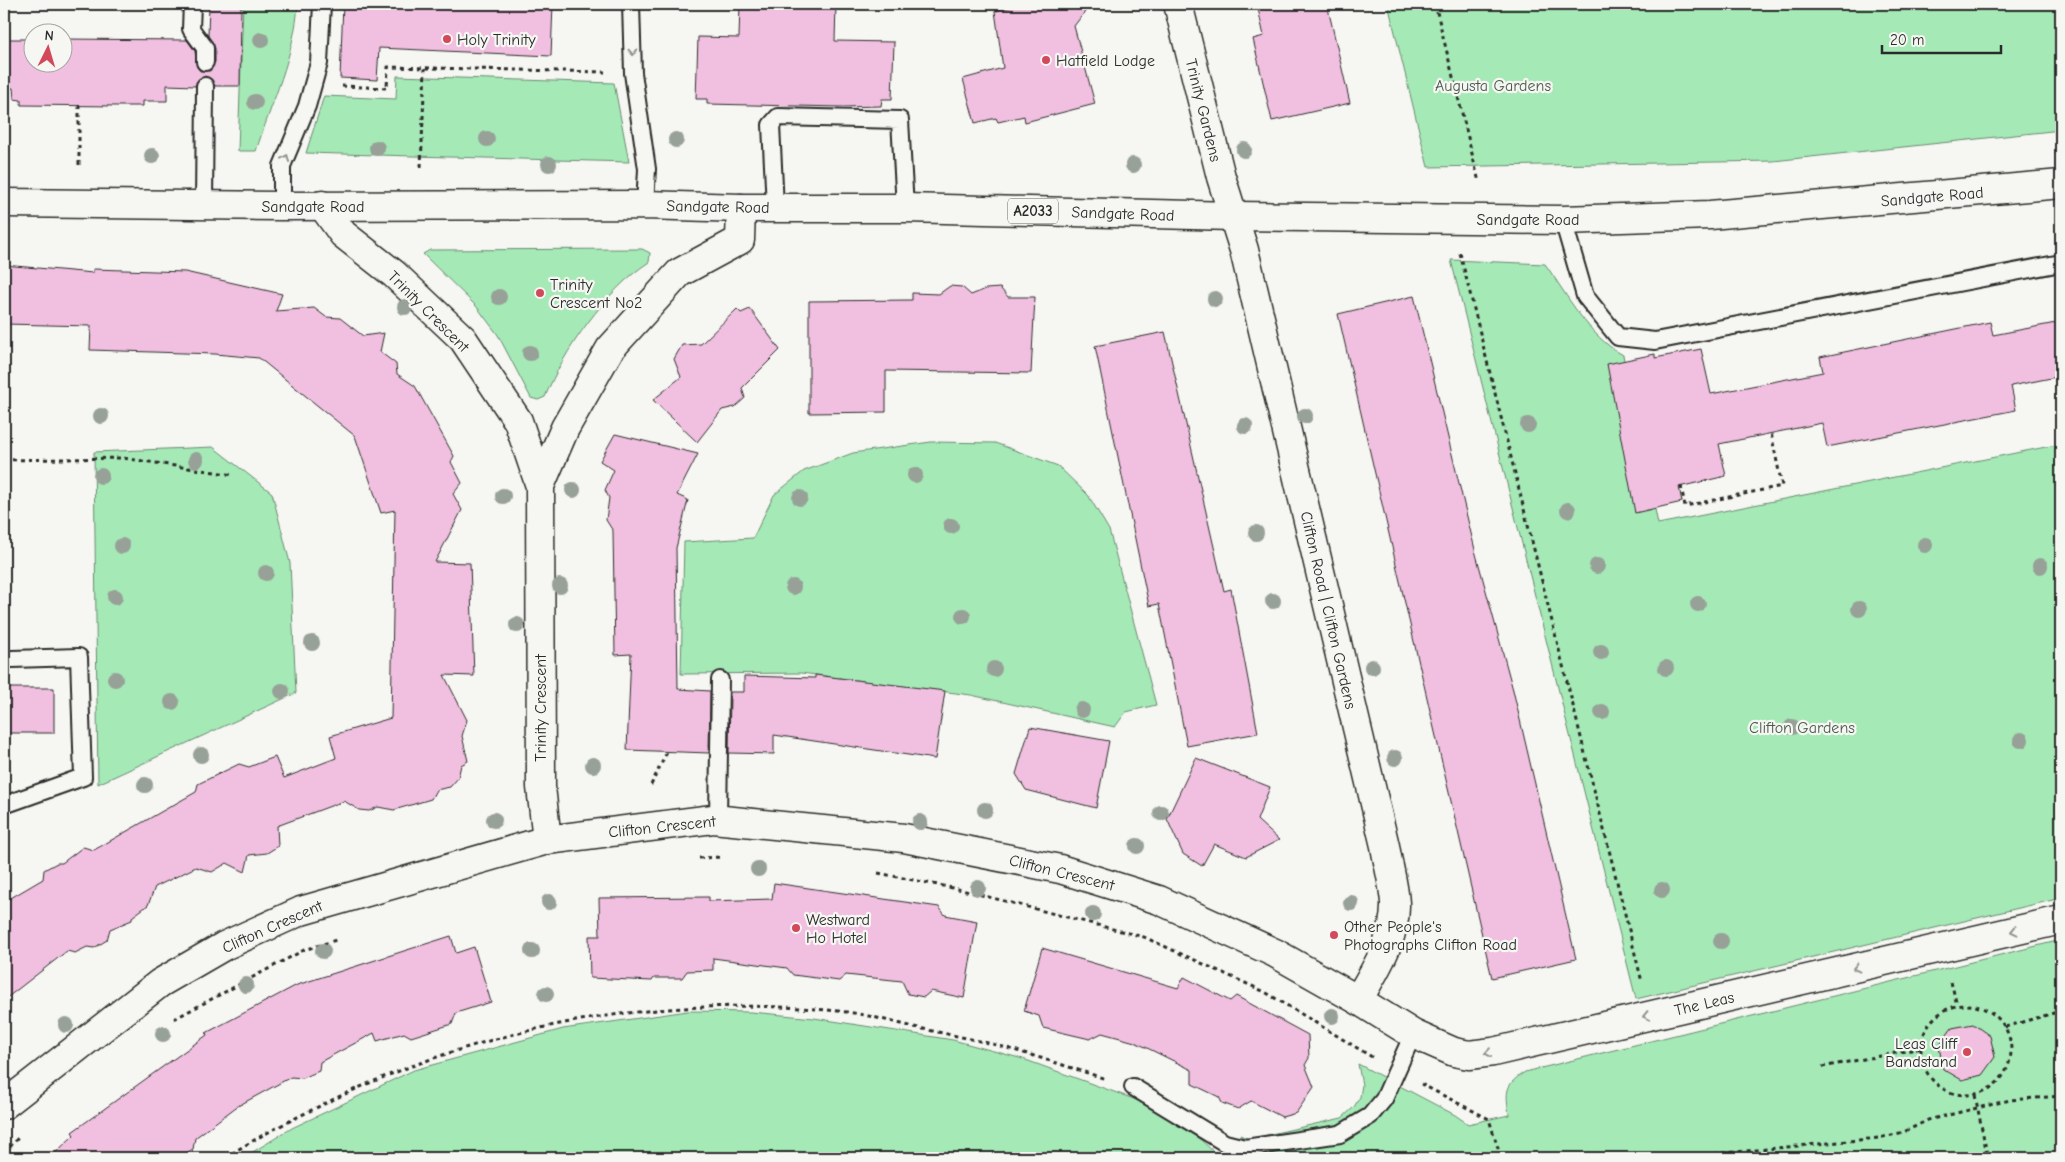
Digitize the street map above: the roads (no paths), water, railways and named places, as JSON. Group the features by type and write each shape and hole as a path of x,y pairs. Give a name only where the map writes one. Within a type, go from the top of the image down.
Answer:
{"street":[{"name":"Trinity Gardens","path":"1178,4 1232,216"},
{"name":"Sandgate Road","path":"4,203 204,206 645,205 1563,220 1710,215 2061,184"},
{"name":"Trinity Crescent","path":"322,206 343,234 394,274 463,339 518,421 540,486 541,788 547,840"},
{"name":"Trinity Crescent","path":"540,486 565,428 610,349 679,273 740,240 741,208"},
{"name":"Clifton Road | Clifton Gardens","path":"1232,216 1244,250 1382,836 1395,903 1392,930 1380,961 1358,1000"},
{"name":"Clifton Crescent","path":"4,1106 160,983 224,946 301,910 547,840 718,820 904,838 1060,868 1159,900 1275,953 1358,1000"},
{"name":"The Leas","path":"1358,1000 1413,1034 1454,1052 1469,1055 1493,1052 2061,920"}],"lane":[{"path":"192,4 191,30 205,48 205,62"},
{"path":"282,206 282,166 307,106 319,63 322,4"},
{"path":"631,4 633,73 647,169 645,205"},
{"path":"204,206 205,86"},
{"path":"775,207 771,125 778,117 900,120 905,208"},
{"path":"1563,220 1585,296 1618,337 1655,340 2061,263"},
{"path":"4,805 83,777 79,657 12,659"},
{"path":"718,820 720,680"},
{"path":"1133,1087 1225,1143 1245,1148 1340,1134 1370,1116 1384,1099 1413,1034"}],"place":[{"name":"Holy Trinity","path":"447,39"},
{"name":"Hatfield Lodge","path":"1046,60"},
{"name":"Trinity Crescent No2","path":"540,293"},
{"name":"Westward Ho Hotel","path":"796,928"},
{"name":"Other People's Photographs Clifton Road","path":"1334,935"},
{"name":"Leas Cliff Bandstand","path":"1967,1052"}],"park label":[{"name":"Augusta Gardens","path":"1493,85"},
{"name":"Clifton Gardens","path":"1802,727"}]}
